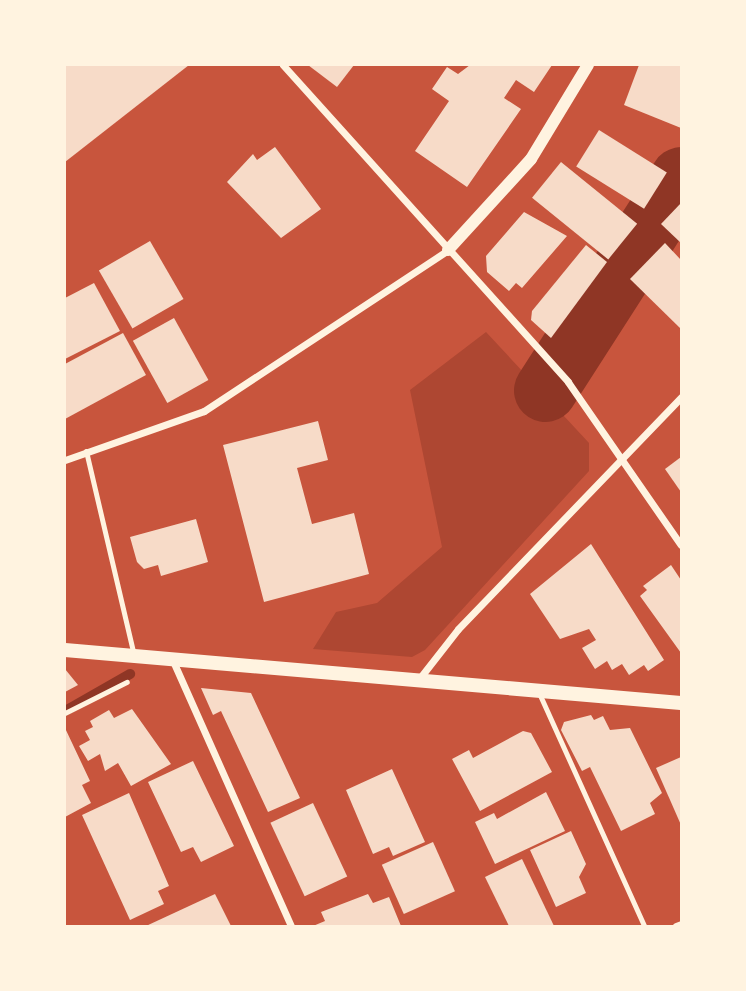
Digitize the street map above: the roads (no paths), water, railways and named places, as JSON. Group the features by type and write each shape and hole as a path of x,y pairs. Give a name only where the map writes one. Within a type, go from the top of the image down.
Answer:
{"main road":[{"path":"65,650 681,703"}],"street":[{"path":"284,65 568,382 681,545"},
{"path":"65,460 204,411 448,250 531,159 589,65"},
{"path":"419,680 458,629 681,397"},
{"path":"173,661 291,926"},
{"path":"676,926 681,924"}],"lane":[{"path":"86,451 135,657"},
{"path":"539,692 644,926"}],"waterway":[{"path":"545,390 681,178"},
{"path":"65,711 130,674"}]}
